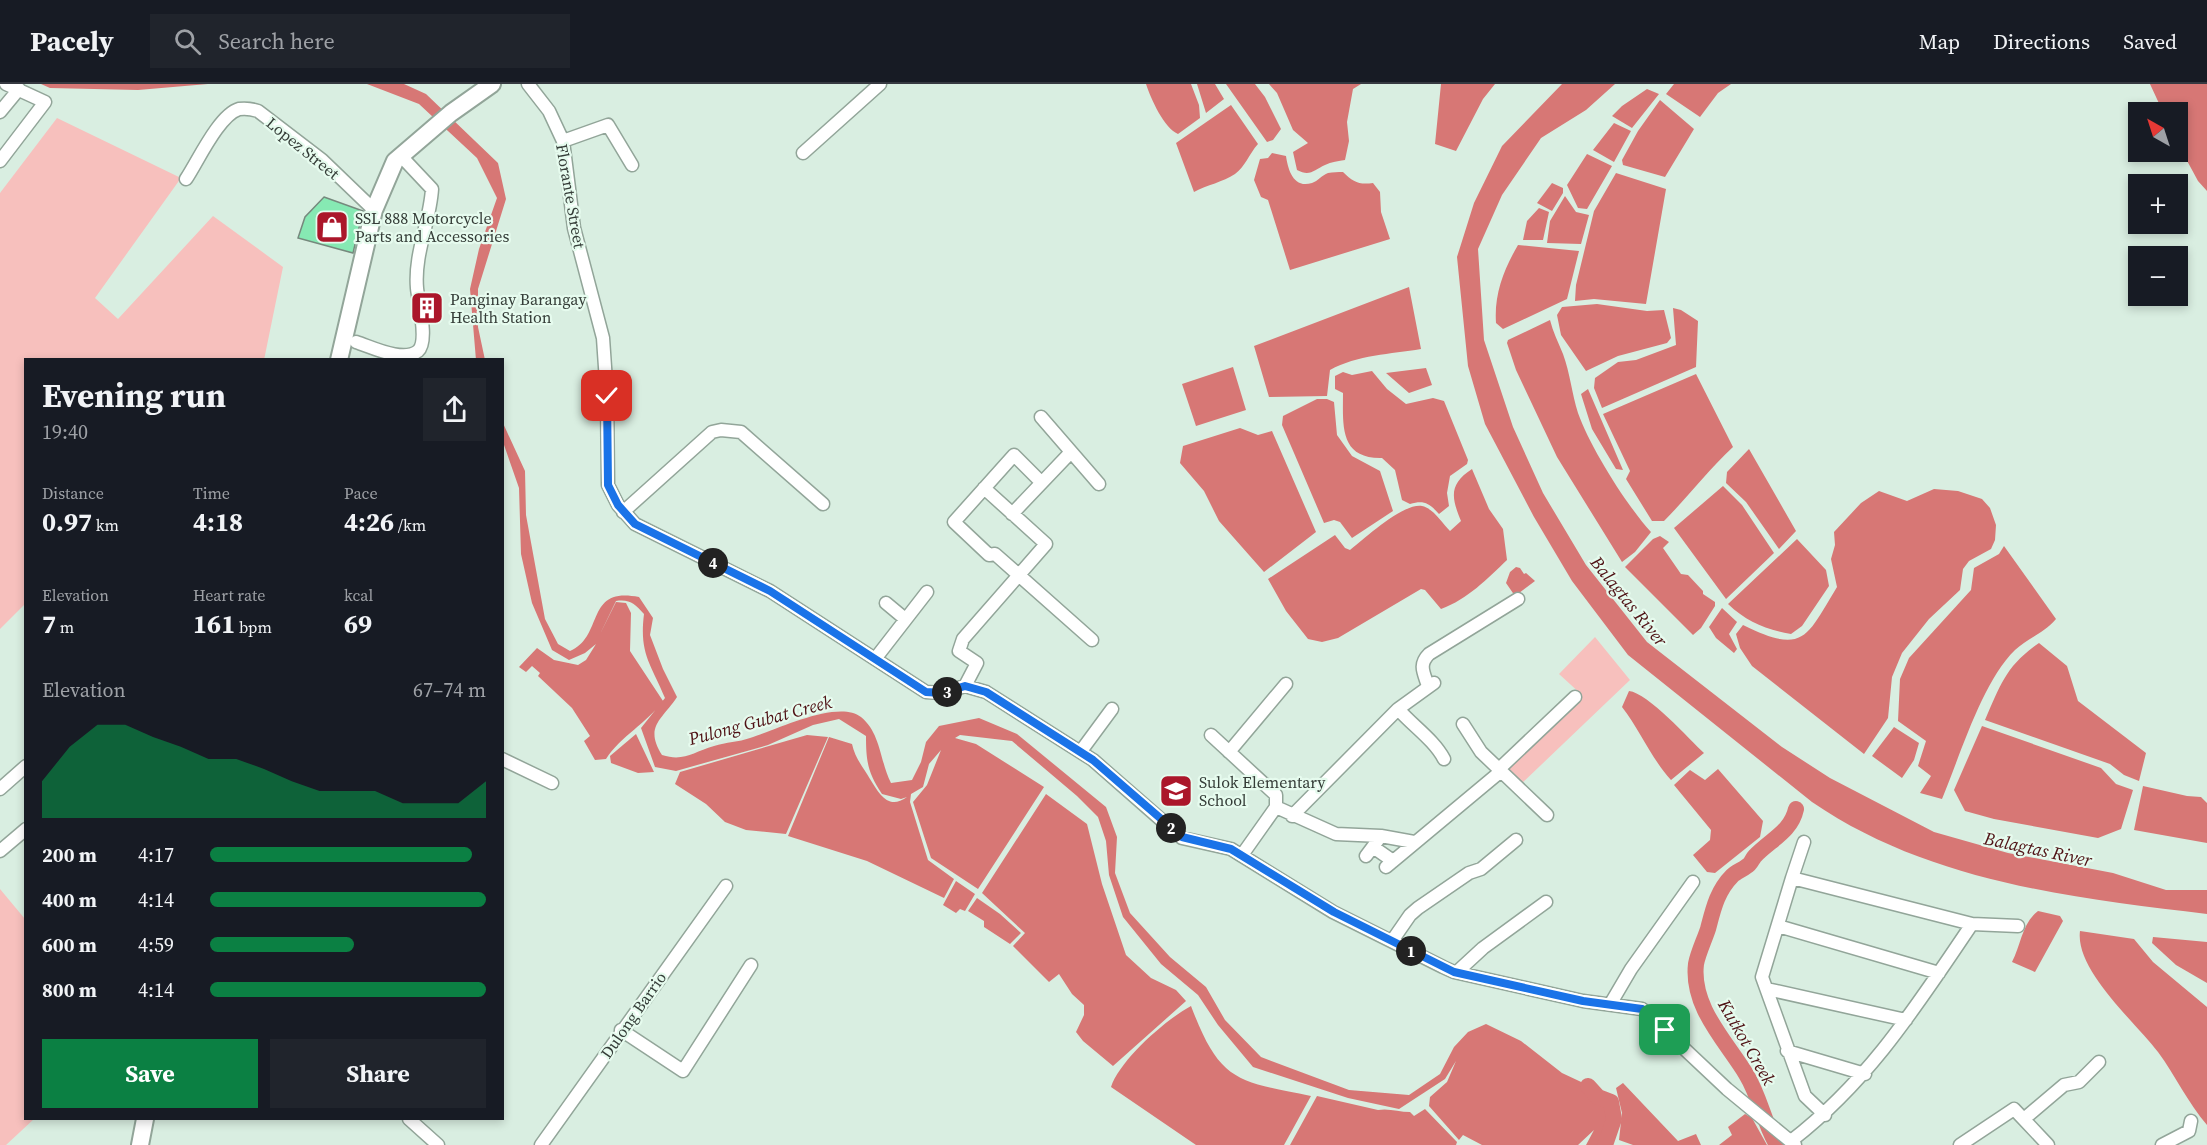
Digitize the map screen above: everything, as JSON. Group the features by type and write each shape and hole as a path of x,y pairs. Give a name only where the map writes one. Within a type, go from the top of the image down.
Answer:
{"main road":[{"path":"340,358 350,340 374,210 395,161 451,113 492,84"},
{"path":"140,1145 146,1120"}],"street":[{"path":"0,161 45,102 6,84"},
{"name":"Florante Street","path":"528,84 549,111 563,141 574,228 603,338 607,396 608,485 623,512 635,524 770,591 926,692 942,693 965,686"},
{"path":"803,153 880,84"},
{"path":"0,112 18,89"},
{"name":"Lopez Street","path":"186,179 224,119 239,109 249,109 258,111 322,160 374,210"},
{"path":"563,141 608,124 632,165"},
{"path":"350,340 404,356 417,352 421,346 422,326 417,286 420,246 431,207 432,189 400,155"},
{"path":"1041,417 1100,484"},
{"path":"623,512 712,432 721,430 741,432 823,504"},
{"path":"1012,514 1071,452"},
{"path":"1041,482 1014,455 954,522 989,555 995,554 1018,577 1092,640"},
{"path":"984,488 1046,544 963,639 959,651 977,663 965,686 986,692 1081,751 1182,837 1223,846 1242,855 1334,912 1392,941 1457,972 1583,1001 1642,1009 1727,1089 1793,1143 1825,1115 1865,1074 1906,1020 1972,924"},
{"path":"875,659 904,618 927,592"},
{"path":"1292,816 1398,710 1431,685 1421,666 1422,661 1429,654 1518,599"},
{"path":"886,603 904,618"},
{"path":"1230,752 1286,684"},
{"path":"1381,836 1370,852 1389,864 1499,771 1575,697"},
{"path":"1081,751 1112,710"},
{"path":"1398,710 1431,741 1444,759"},
{"path":"1463,724 1481,752 1547,814"},
{"path":"1211,735 1276,795 1276,807 1242,855"},
{"path":"504,760 552,783"},
{"path":"0,789 24,768"},
{"path":"1276,807 1292,816 1345,836 1381,836 1413,842"},
{"path":"0,851 24,831"},
{"path":"1392,941 1410,915 1418,908 1469,873 1481,869 1516,840"},
{"path":"1804,842 1762,978 1805,1096 1825,1115"},
{"path":"1792,878 1972,924 2018,926"},
{"path":"1611,1003 1631,969 1692,882"},
{"name":"Dulong Barrio","path":"541,1145 726,886"},
{"path":"1457,972 1483,948 1546,902"},
{"path":"1778,926 1939,972"},
{"path":"621,1030 683,1071 751,965"},
{"path":"1767,989 1906,1020"},
{"path":"1787,1051 1865,1074"},
{"path":"2025,1118 2064,1084 2079,1082 2099,1062"},
{"path":"1960,1145 2014,1109 2025,1118 2048,1145"},
{"path":"411,1120 438,1145"},
{"path":"2162,1145 2189,1131 2191,1121"}],"shaded area":[{"path":"41,84 208,84 138,90 50,88"},
{"path":"367,84 404,84 426,94 498,163 506,199 478,289 478,327 485,358 476,358 470,289 479,249 497,198 477,158 419,104"},
{"path":"1146,84 1191,84 1199,105 1200,118 1178,134 1173,131 1159,112"},
{"path":"1197,84 1215,84 1224,99 1206,113"},
{"path":"1226,84 1255,84 1265,97 1281,129 1273,140 1267,142"},
{"path":"1269,84 1361,84 1353,89 1347,122 1349,141 1345,160 1327,164 1309,173 1297,170 1293,152 1308,143 1293,130 1277,93"},
{"path":"1441,84 1495,84 1483,99 1456,151 1435,144"},
{"path":"1562,84 1615,84 1586,110 1541,138 1502,195 1478,249 1484,340 1513,427 1543,493 1586,565 1647,642 1782,747 1830,778 1934,832 2008,853 2113,873 2166,890 2207,890 2207,914 2104,901 2002,882 1903,851 1856,829 1812,802 1628,655 1572,581 1534,517 1485,424 1468,366 1457,257 1474,203 1502,146"},
{"path":"1674,84 1731,84 1718,93 1700,117 1666,94"},
{"path":"2150,84 2207,84 2207,191 2198,181 2188,162 2188,102 2158,102"},
{"path":"1647,89 1659,94 1632,128 1612,116 1622,106"},
{"path":"1660,100 1694,129 1665,177 1623,165 1622,160 1638,131"},
{"path":"1231,105 1258,144 1242,168 1235,174 1194,192 1176,143"},
{"path":"57,118 181,178 95,298 118,319 213,216 283,267 264,358 24,358 24,605 0,629 0,193"},
{"path":"1614,123 1631,131 1614,162 1593,150"},
{"path":"1272,153 1286,156 1290,172 1300,183 1312,183 1328,173 1343,172 1356,182 1373,183 1380,192 1381,212 1390,239 1290,270 1268,200 1261,197 1254,180 1260,159 1268,158"},
{"path":"1587,154 1612,166 1587,209 1578,208 1567,185"},
{"path":"1616,173 1666,189 1646,304 1594,299 1575,301 1576,285 1594,211"},
{"path":"1552,183 1563,188 1563,193 1552,211 1537,203"},
{"path":"1565,196 1576,212 1589,215 1581,244 1547,243 1550,221"},
{"path":"1539,208 1549,212 1543,240 1523,240 1527,221"},
{"path":"1518,245 1579,251 1567,299 1503,329 1496,323 1498,292 1508,263"},
{"path":"1409,287 1421,349 1363,358 1330,370 1327,396 1269,397 1254,346"},
{"path":"1597,304 1647,311 1664,310 1671,338 1667,343 1618,356 1586,371 1561,335 1557,315 1562,307"},
{"path":"1673,308 1681,310 1698,321 1696,367 1602,408 1594,388 1595,378 1618,362 1636,360 1676,345"},
{"path":"1550,320 1565,361 1578,413 1591,442 1610,476 1651,532 1635,552 1622,562 1557,457 1516,370 1507,343 1508,340"},
{"path":"1233,367 1246,410 1196,426 1182,384"},
{"path":"1426,368 1432,385 1409,393 1386,373"},
{"path":"1372,371 1387,389 1406,404 1433,398 1444,401 1468,460 1467,464 1450,476 1447,493 1449,506 1439,514 1426,503 1410,504 1402,500 1395,470 1382,458 1368,457 1358,453 1346,438 1343,393 1335,389 1335,376 1343,372 1352,375"},
{"path":"1696,374 1733,447 1664,521 1652,521 1626,479 1630,471 1603,414"},
{"path":"1588,389 1623,470 1616,469 1592,429 1581,394"},
{"path":"1317,399 1334,402 1337,435 1352,456 1380,471 1393,511 1352,538 1340,522 1334,520 1324,523 1282,425 1283,416"},
{"path":"504,425 525,471 526,515 545,619 558,644 570,651 581,644 588,635 602,605 610,599 622,596 639,597 653,618 650,635 677,697 655,730 657,745 662,755 683,757 807,718 823,714 851,712 861,717 873,731 891,783 912,780 921,762 926,742 939,726 979,718 1017,734 1106,807 1117,837 1115,873 1130,913 1170,957 1206,987 1225,1020 1261,1057 1349,1090 1409,1095 1440,1074 1454,1047 1468,1032 1486,1024 1521,1041 1562,1073 1594,1088 1606,1102 1607,1145 1586,1145 1594,1130 1578,1145 1482,1145 1463,1135 1459,1140 1429,1106 1430,1097 1447,1082 1456,1061 1445,1079 1399,1109 1348,1098 1253,1067 1218,1025 1198,995 1161,964 1123,917 1109,875 1106,841 1098,817 1077,796 1012,741 960,735 955,738 976,744 1044,787 978,889 931,858 913,802 927,785 941,750 929,764 923,787 911,794 910,802 928,860 954,879 944,898 867,861 788,836 829,737 852,744 855,754 877,790 885,798 894,802 907,797 901,799 882,794 869,767 866,736 839,719 813,725 768,745 676,771 655,767 641,728 655,710 619,743 606,759 595,760 584,741 590,736 572,708 538,676 540,673 532,666 526,672 519,667 537,648 554,660 578,665 586,660 596,644 585,653 569,660 552,650 532,603 521,554 519,488 504,445","holes":["616,601 632,603 644,614 645,649 665,698 663,701 630,651 631,613 626,603 616,602 600,634"]},
{"path":"1240,428 1258,435 1272,431 1316,532 1264,572 1219,521 1204,491 1180,463 1183,446"},
{"path":"1749,449 1796,531 1779,549 1746,502 1726,483 1727,472"},
{"path":"1472,469 1489,509 1503,529 1507,560 1468,594 1441,609 1425,590 1421,589 1338,638 1322,642 1308,639 1286,611 1268,579 1335,535 1345,548 1350,550 1384,522 1414,507 1426,507 1450,531 1461,521 1454,498 1456,486 1459,480"},
{"path":"1723,486 1742,505 1774,553 1726,599 1674,528"},
{"path":"1934,489 1958,491 1982,499 1990,508 1996,525 1995,540 1991,549 1969,561 1963,569 1960,590 1929,619 1902,653 1892,677 1888,718 1864,754 1752,666 1740,648 1736,634 1743,625 1779,639 1791,640 1801,636 1818,619 1837,587 1831,559 1835,545 1834,532 1861,503 1879,491 1907,501"},
{"path":"1660,536 1669,542 1663,548 1681,574 1688,575 1703,591 1703,594 1715,602 1715,606 1701,628 1693,635 1625,567 1653,539"},
{"path":"1797,539 1826,570 1829,586 1802,626 1791,634 1757,624 1742,616 1728,604"},
{"path":"2004,546 2056,619 2015,650 1992,681 1973,720 1942,799 1920,793 1931,776 1918,766 1926,741 1898,721 1900,679 1909,658 1971,590 1974,568 1999,554"},
{"path":"1516,567 1535,581 1515,596 1506,583 1510,572"},
{"path":"1722,608 1737,622 1729,634 1737,649 1734,653 1716,638 1709,627"},
{"path":"1595,637 1630,680 1518,787 1504,773 1582,695 1559,674"},
{"path":"2039,643 2067,666 2078,701 2146,753 2139,781 2124,775 2110,764 1985,720 2000,686 2012,668"},
{"path":"1629,691 1657,708 1704,753 1671,780 1657,763 1622,707"},
{"path":"1982,726 2101,768 2116,784 2133,790 2121,829 2098,838 1994,819 1965,811 1954,790"},
{"path":"1894,727 1919,743 1914,760 1902,778 1872,756"},
{"path":"636,734 654,772 638,773 611,763 610,756"},
{"path":"807,735 828,737 786,834 746,830 725,822 706,804 675,784 680,772"},
{"path":"1718,769 1763,821 1760,837 1715,873 1707,872 1693,855 1710,840 1711,830 1674,785 1690,770 1705,780"},
{"path":"2143,786 2201,797 2207,803 2207,843 2134,830"},
{"path":"1046,794 1087,824 1102,884 1126,955 1151,978 1176,990 1186,1001 1113,1066 1083,1041 1076,1032 1084,1015 1084,1005 1072,994 1059,974 1049,982 1013,946 1025,933 982,893"},
{"path":"956,881 975,894 965,911 960,909 956,913 943,905"},
{"path":"0,889 24,918 24,1120 33,1120 6,1145 0,1145"},
{"path":"977,898 1021,933 1010,944 984,927 984,921 968,911"},
{"path":"2038,911 2060,916 2063,921 2035,972 2012,962 2028,922"},
{"path":"2080,931 2134,939 2153,962 2207,1007 2207,1125 2158,1052 2096,979 2081,946"},
{"path":"2153,937 2207,942 2207,983 2176,965 2152,943"},
{"path":"1191,1006 1211,1050 1234,1074 1265,1086 1311,1096 1284,1145 1196,1145 1111,1087 1133,1053 1180,1012"},
{"path":"1623,1083 1678,1141 1696,1134 1701,1145 1633,1145 1619,1140 1622,1113 1616,1088"},
{"path":"1317,1096 1378,1110 1410,1112 1414,1116 1425,1109 1457,1142 1456,1145 1290,1145"},
{"path":"1745,1114 1752,1118 1767,1145 1719,1145 1732,1135 1728,1127"}],"building":[{"name":"SSL 888 Motorcycle Parts and Accessories","path":"324,197 363,211 353,253 298,238 305,217"}],"waterway":[{"name":"Kutkot Creek","path":"1777,1145 1751,1083 1704,1009 1696,980 1696,964 1719,894 1732,876 1748,865 1785,830 1796,809"},
{"name":"Pulong Gubat Creek","path":"1588,1086 1598,1097 1611,1102 1614,1119 1605,1145"}],"place":[{"name":"SSL 888 Motorcycle Parts and Accessories","path":"332,227"},
{"name":"Panginay Barangay Health Station","path":"427,308"},
{"name":"Sulok Elementary School","path":"1176,791"}],"route":[{"path":"607,396 608,485 618,505 635,524 770,591 915,687 935,694 965,686 986,692 1081,751 1182,837 1231,849 1306,896 1365,929 1454,972 1583,1001 1642,1009 1665,1030"}],"water label":[{"name":"Balagtas River","path":"1629,601"},
{"name":"Balagtas River","path":"2038,849"}]}
